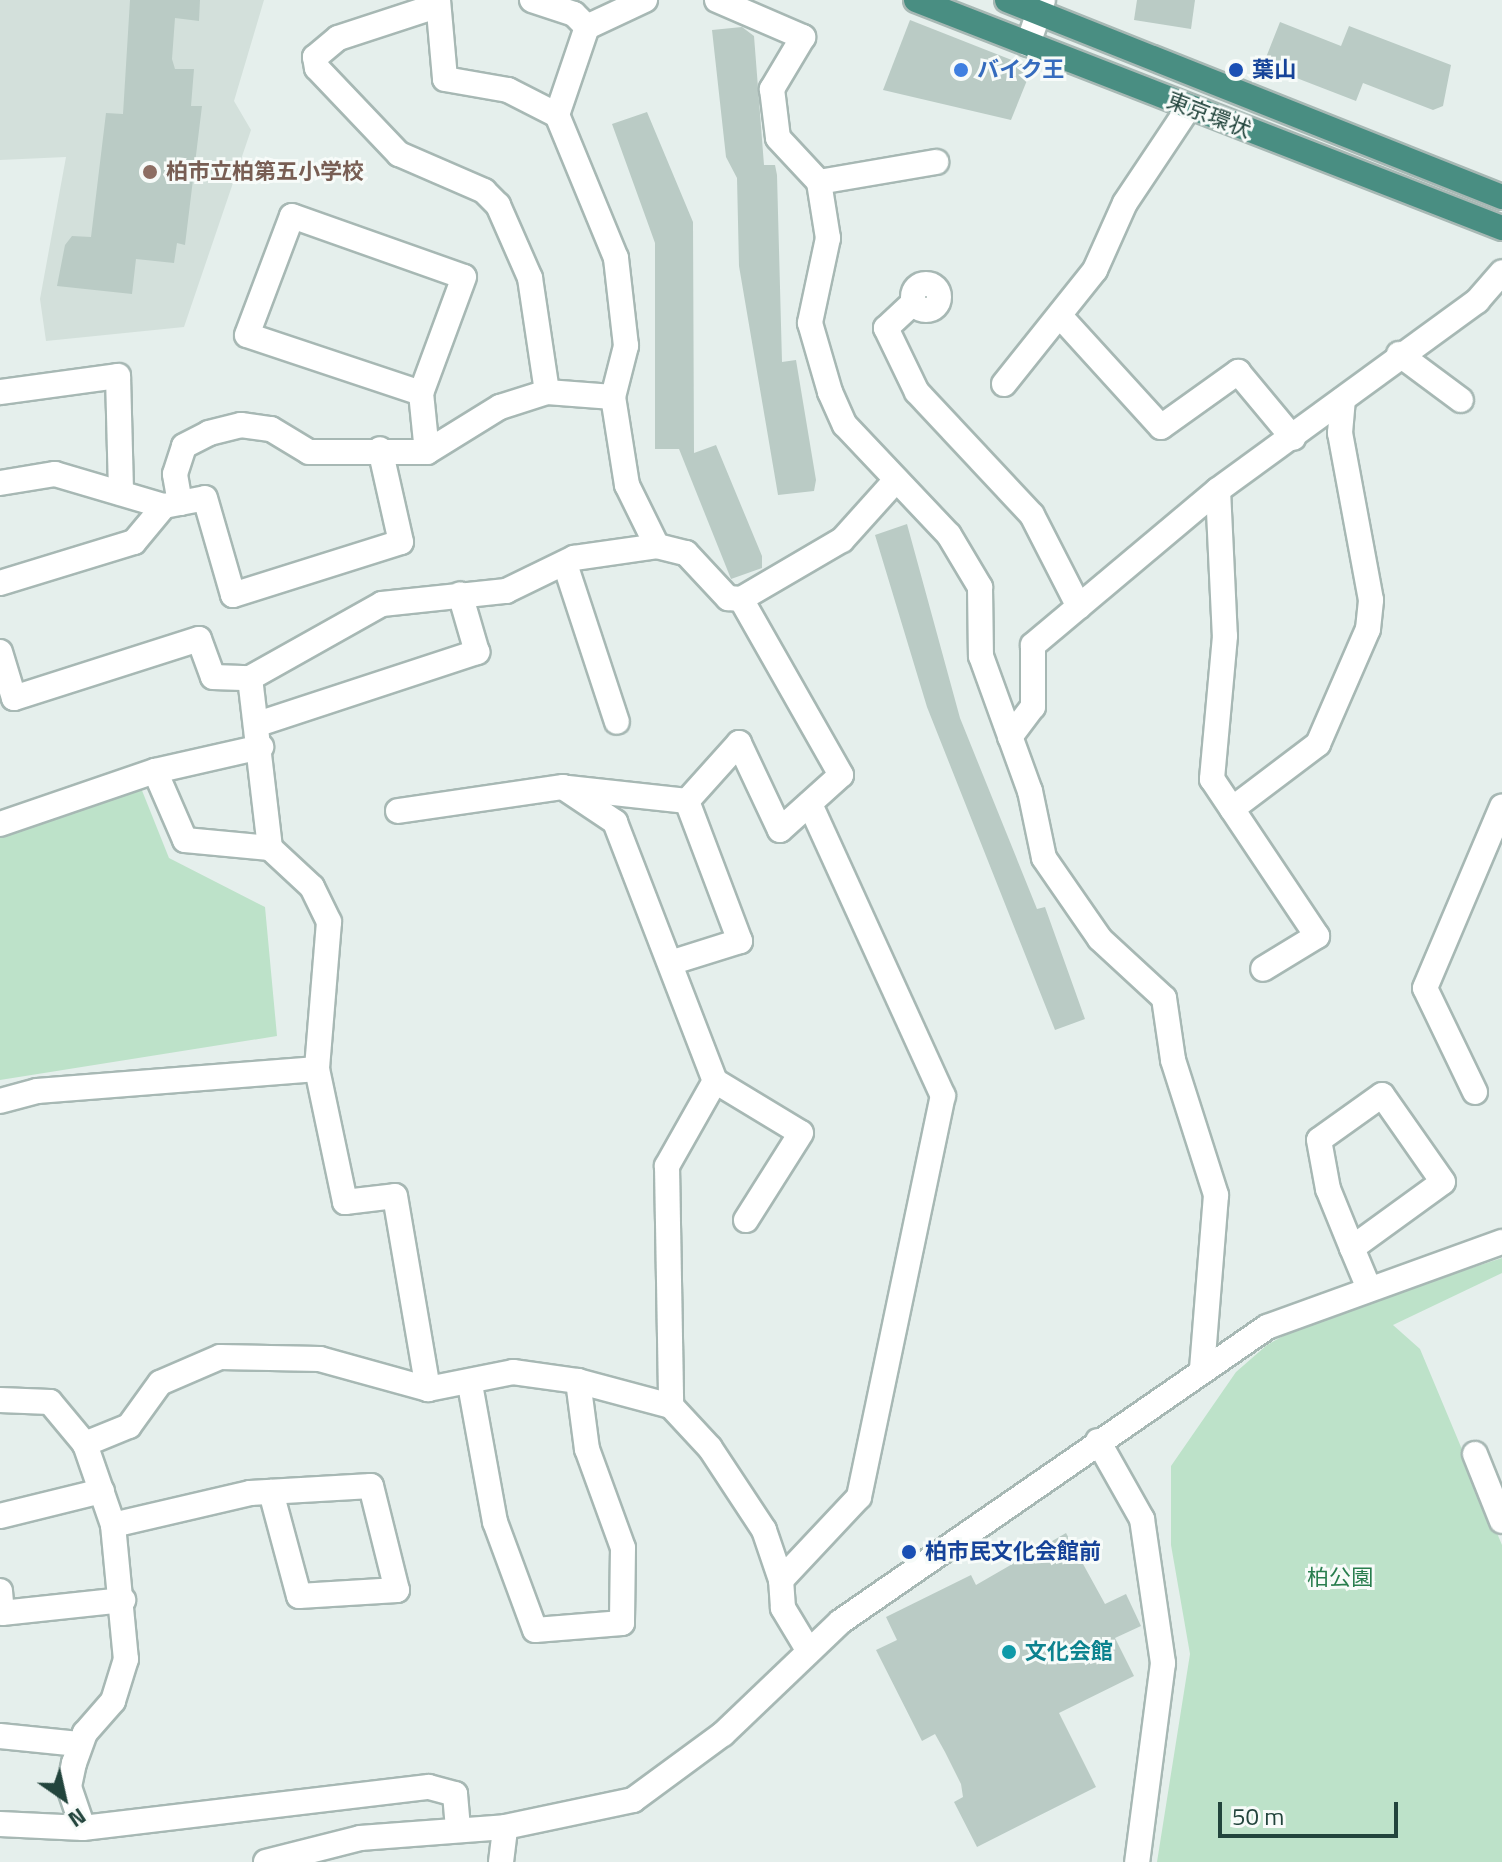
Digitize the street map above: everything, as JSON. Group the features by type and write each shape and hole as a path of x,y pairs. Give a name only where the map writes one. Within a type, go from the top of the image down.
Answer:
{"highway":[{"name":"東京環状","path":"916,0 1502,228"},
{"name":"東京環状","path":"1007,0 1041,6 1502,197"}],"street":[{"path":"532,0 574,14 587,27"},
{"path":"557,115 587,27 645,0"},
{"path":"717,0 803,37 772,89 778,138 819,182 828,238 810,323 814,344 845,425 949,535 980,587 981,656 1010,737 1044,858 1100,939 1164,998 1173,1060 1216,1195 1202,1369"},
{"path":"547,392 530,278 498,205 484,191 399,154 317,68 315,57 338,38 437,3 445,79 508,90 557,115 616,258 626,346 613,397 627,485 657,546"},
{"path":"1028,44 1041,6"},
{"path":"1004,384 1095,270 1125,203 1189,107"},
{"path":"819,182 936,162"},
{"path":"421,393 247,335 292,216 464,277 421,393 427,452"},
{"path":"1010,737 1033,707 1033,645 1218,490 1293,438 1399,354 1477,301 1502,272"},
{"path":"913,303 886,328 917,392 1032,515 1079,607"},
{"path":"1060,316 1161,427 1238,372 1293,438"},
{"path":"1399,354 1461,400"},
{"path":"0,392 118,376 121,493"},
{"path":"0,583 134,542 172,505 175,474 184,446 209,433 241,425 271,429 309,452 380,449 427,452 500,407 547,392 613,397"},
{"path":"1232,809 1318,744 1368,629 1371,600 1340,433 1343,399"},
{"path":"0,483 55,474 172,505 205,498 233,595 401,542 380,449"},
{"path":"0,652 14,698 199,639 213,677 250,678 382,604 506,591 607,549 657,546 686,553 728,598 741,599 842,540 896,480"},
{"path":"1218,490 1225,636 1212,779 1317,936 1263,969"},
{"path":"565,564 617,722"},
{"path":"0,824 260,736 477,652 460,594"},
{"path":"687,801 739,743 780,830 841,775 741,599"},
{"path":"250,678 260,736 270,848"},
{"path":"155,771 185,840 270,848 312,887 329,922 317,1069 345,1202 395,1196 428,1389"},
{"path":"398,811 563,787 687,801"},
{"path":"563,787 615,822 715,1081 801,1133 746,1220"},
{"path":"670,963 740,941 687,801"},
{"path":"781,1580 859,1497 943,1096 810,804"},
{"path":"1475,1092 1425,988 1502,807"},
{"path":"0,1101 37,1091 317,1069"},
{"path":"671,1406 667,1166 715,1081"},
{"path":"1352,1248 1443,1182 1382,1095 1319,1140 1328,1189 1352,1248 1368,1286"},
{"path":"266,1862 360,1838 458,1827 505,1827 597,1813 653,1789 723,1734 807,1648 1202,1369 1284,1318 1368,1286 1502,1242"},
{"path":"85,1444 129,1426 160,1383 220,1357 348,1363 428,1389 470,1385 513,1372 578,1381 671,1406 710,1448 764,1530 781,1580 783,1608 807,1648"},
{"path":"470,1385 495,1522 535,1630 622,1623 623,1548 587,1449 578,1381"},
{"path":"0,1400 50,1402 85,1444 113,1525 123,1600 121,1683 79,1744 69,1787 83,1828"},
{"path":"1098,1441 1142,1519 1163,1663 1137,1862"},
{"path":"1475,1454 1502,1521"},
{"path":"113,1525 271,1492 371,1486 397,1590 299,1596 271,1492"},
{"path":"0,1516 102,1491"},
{"path":"0,1591 2,1613 123,1600"},
{"path":"0,1736 79,1744"},
{"path":"0,1824 47,1821 83,1828 429,1787 455,1794 458,1827"},
{"path":"501,1862 505,1827"}],"shaded area":[{"name":"柏市立柏第五小学校","path":"0,0 264,0 234,101 251,130 184,327 46,341 40,299 66,157 0,160"}],"green space":[{"path":"141,788 169,858 265,907 277,1036 0,1080 0,830"},
{"name":"柏公園","path":"1502,1258 1502,1273 1393,1325 1420,1349 1502,1545 1502,1862 1157,1862 1190,1654 1171,1545 1171,1466 1236,1372 1267,1345 1314,1319"}],"building":[{"path":"130,0 200,0 199,21 175,18 172,59 175,69 194,69 191,106 202,106 185,245 177,243 174,263 136,259 132,294 57,286 65,245 72,236 91,237 106,113 123,114"},
{"path":"1137,0 1195,0 1191,29 1134,20"},
{"name":"バイク王","path":"910,20 1032,68 1011,120 883,90"},
{"path":"1280,22 1341,46 1349,26 1451,65 1443,106 1433,110 1363,83 1356,101 1263,65"},
{"path":"742,27 754,36 764,165 775,165 777,175 782,362 796,360 816,480 814,491 778,495 739,266 737,178 726,157 712,30"},
{"path":"647,112 693,222 694,453 716,445 762,556 762,568 731,579 679,449 655,449 655,243 612,124"},
{"path":"907,524 960,718 1037,909 1045,907 1085,1019 1055,1030 927,707 875,535"},
{"path":"1066,1533 1105,1604 1126,1594 1141,1626 1115,1638 1134,1676 1059,1713 1096,1787 977,1847 954,1802 963,1797 961,1784 945,1752 935,1734 922,1741 876,1650 897,1640 886,1617 971,1575 976,1585"}],"place":[{"name":"バイク王","path":"961,70"},
{"name":"葉山","path":"1236,70"},
{"name":"柏市立柏第五小学校","path":"150,172"},
{"name":"柏市民文化会館前","path":"909,1552"},
{"name":"文化会館","path":"1009,1652"}]}
